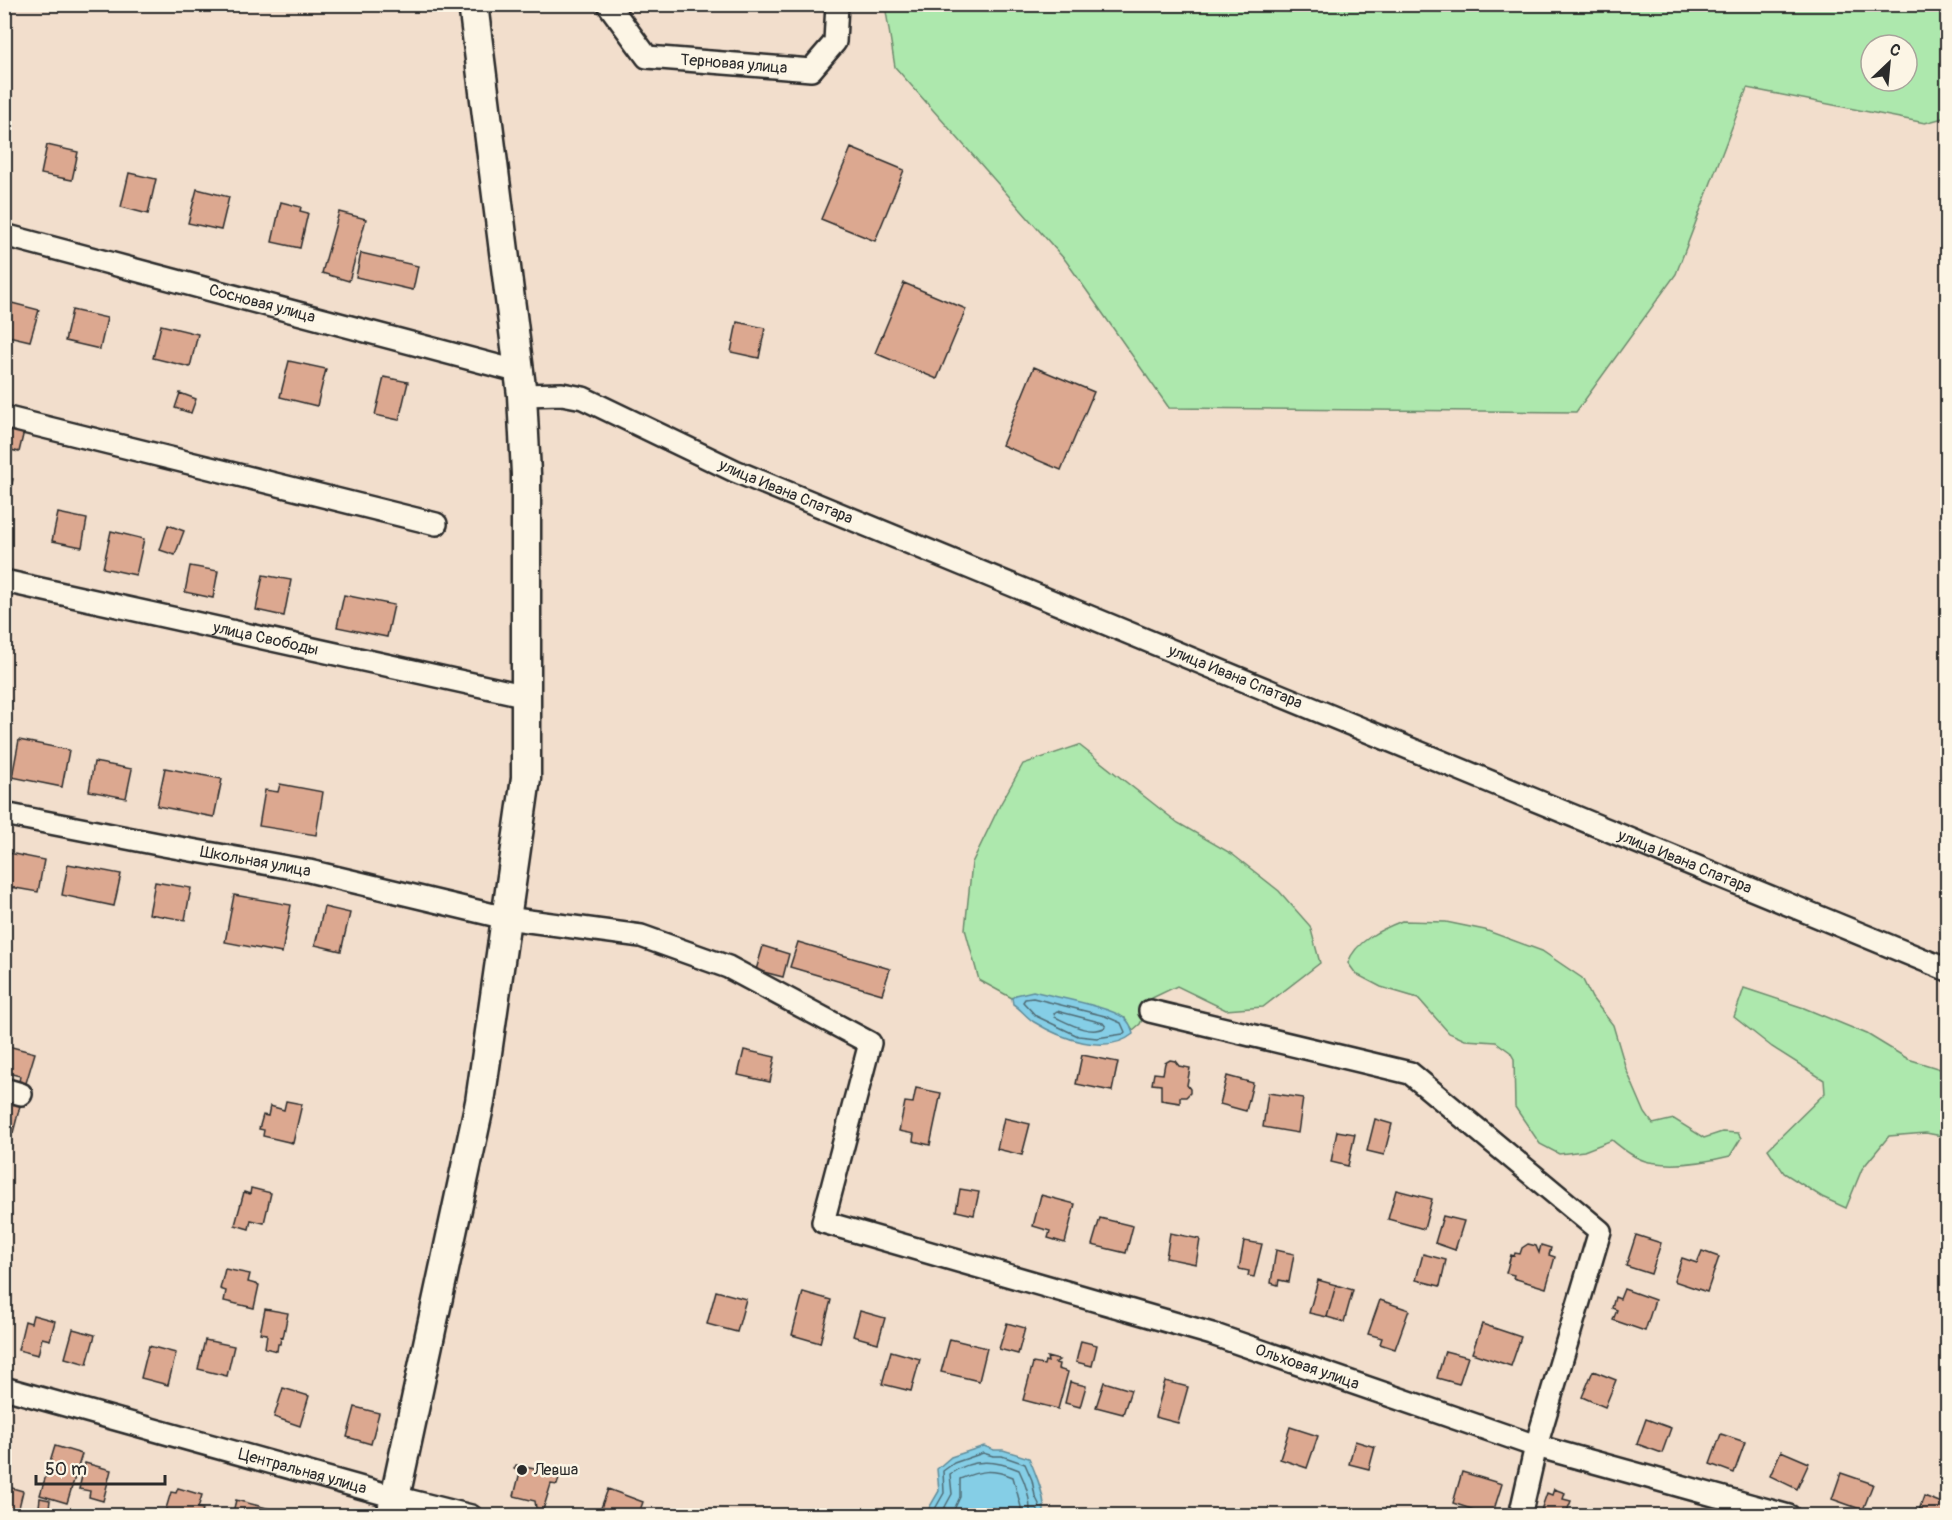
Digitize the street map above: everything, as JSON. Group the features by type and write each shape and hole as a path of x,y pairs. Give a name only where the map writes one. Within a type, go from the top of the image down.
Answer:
{"main road":[{"path":"393,1506 480,1102 526,778 526,474 521,383 473,4"}],"street":[{"name":"Терновая улица","path":"608,4 647,57 811,70 835,42 837,4"},
{"name":"Сосновая улица","path":"4,235 521,383"},
{"name":"улица Ивана Спатара","path":"521,383 583,398 735,471 1947,970"},
{"path":"4,417 436,524"},
{"name":"улица Свободы","path":"4,580 527,696"},
{"name":"Школьная улица","path":"4,814 309,871 506,918 641,936 728,968 870,1043 823,1222"},
{"path":"1150,1011 1410,1073 1600,1231 1536,1446 1520,1515"},
{"name":"Ольховая улица","path":"823,1222 1212,1334 1536,1446 1789,1515"},
{"name":"Центральная улица","path":"4,1388 393,1506 471,1515"}],"green space":[{"path":"885,5 1947,5 1947,117 1925,123 1747,88 1676,274 1576,412 1169,408 1066,261 895,67"},
{"path":"1079,745 1178,823 1232,854 1279,891 1310,926 1320,963 1263,1007 1226,1010 1177,986 1152,998 1140,1024 1133,1030 1125,1018 1016,995 1012,998 979,980 965,929 972,863 1023,764"},
{"path":"1402,921 1446,922 1485,930 1542,951 1582,978 1592,998 1613,1025 1626,1069 1645,1113 1653,1124 1674,1119 1704,1138 1722,1132 1738,1133 1741,1138 1730,1156 1669,1164 1639,1159 1612,1140 1584,1151 1559,1154 1540,1144 1515,1107 1514,1059 1510,1052 1496,1042 1465,1040 1449,1033 1418,998 1381,987 1356,974 1348,963 1363,942"},
{"path":"1744,988 1804,1008 1867,1034 1908,1059 1947,1071 1947,1137 1926,1133 1889,1136 1862,1169 1846,1208 1822,1197 1784,1173 1768,1149 1825,1093 1824,1080 1772,1047 1734,1017"}],"water":[{"path":"1033,991 1117,1014 1127,1021 1133,1034 1110,1044 1097,1044 1057,1034 1034,1022 1013,1004 1012,998 1016,995"},
{"path":"984,1446 1029,1458 1044,1503 1043,1515 925,1515 939,1491 937,1469 951,1457"}],"building":[{"path":"47,145 78,152 72,180 41,174"},
{"path":"851,148 904,170 875,241 821,219"},
{"path":"129,173 156,179 148,214 121,207"},
{"path":"197,189 229,197 221,230 188,223"},
{"path":"281,202 301,207 300,211 308,213 300,248 272,242"},
{"path":"339,212 366,219 349,281 322,273"},
{"path":"361,253 418,266 413,290 356,277"},
{"path":"904,283 966,309 937,379 875,353"},
{"path":"4,301 39,310 30,341 4,335"},
{"path":"72,310 107,318 100,349 65,341"},
{"path":"737,322 765,328 759,358 731,352"},
{"path":"161,325 198,334 190,367 153,358"},
{"path":"289,361 326,369 317,406 280,397"},
{"path":"1034,367 1094,392 1061,470 1002,445"},
{"path":"384,377 408,382 399,420 375,415"},
{"path":"180,393 196,399 191,413 175,408"},
{"path":"4,427 24,431 19,452 7,449 5,458"},
{"path":"4,478 13,479 5,520 4,520"},
{"path":"58,513 87,519 82,547 52,541"},
{"path":"168,525 184,531 175,555 160,550"},
{"path":"111,531 144,539 136,575 103,568"},
{"path":"190,566 218,571 213,598 185,592"},
{"path":"263,575 291,580 284,616 256,610"},
{"path":"344,595 394,605 387,637 337,627"},
{"path":"19,740 69,750 62,787 12,777"},
{"path":"94,762 132,769 126,798 89,791"},
{"path":"165,768 222,779 214,817 157,806"},
{"path":"280,784 323,792 316,835 259,826 265,790 278,792"},
{"path":"4,852 44,860 38,892 4,886"},
{"path":"68,864 121,874 114,906 62,895"},
{"path":"155,882 191,888 185,920 149,914"},
{"path":"234,895 291,905 282,953 225,942"},
{"path":"324,907 350,913 341,951 315,945"},
{"path":"798,942 890,969 882,994 790,967"},
{"path":"763,946 789,954 783,977 756,970"},
{"path":"4,1045 35,1053 26,1083 19,1082 20,1076 4,1072"},
{"path":"744,1050 775,1057 770,1082 738,1075"},
{"path":"1082,1055 1118,1062 1112,1091 1076,1084"},
{"path":"1170,1060 1175,1061 1179,1066 1190,1068 1187,1085 1190,1093 1186,1097 1180,1097 1180,1103 1161,1100 1161,1085 1152,1084 1154,1073 1163,1074 1165,1063"},
{"path":"1227,1076 1253,1083 1246,1111 1220,1104"},
{"path":"916,1088 941,1093 930,1145 913,1141 914,1134 899,1131 905,1102 913,1103"},
{"path":"1268,1093 1303,1098 1298,1133 1263,1127"},
{"path":"14,1100 21,1102 13,1133 4,1130 4,1103 13,1105"},
{"path":"286,1101 302,1104 293,1143 263,1136 264,1130 259,1129 263,1115 268,1116 270,1106 284,1110"},
{"path":"1004,1118 1030,1124 1022,1155 997,1149"},
{"path":"1375,1119 1392,1124 1384,1155 1367,1151"},
{"path":"1337,1131 1355,1134 1348,1166 1331,1162"},
{"path":"251,1188 271,1193 264,1223 251,1220 249,1229 235,1225 244,1192 250,1194"},
{"path":"960,1189 979,1192 974,1215 956,1211"},
{"path":"1396,1190 1432,1199 1424,1229 1388,1219"},
{"path":"1041,1195 1075,1204 1065,1243 1048,1238 1050,1231 1033,1226"},
{"path":"1443,1216 1464,1221 1455,1250 1435,1243"},
{"path":"1100,1218 1133,1226 1126,1253 1092,1245"},
{"path":"1170,1233 1200,1239 1196,1264 1166,1258"},
{"path":"1636,1235 1661,1243 1651,1274 1626,1266"},
{"path":"1244,1241 1262,1244 1254,1277 1248,1276 1249,1271 1239,1269"},
{"path":"1528,1244 1536,1246 1539,1253 1541,1245 1551,1248 1549,1255 1555,1257 1546,1288 1513,1278 1514,1275 1506,1273 1511,1255 1520,1254 1522,1248"},
{"path":"1276,1250 1294,1254 1289,1282 1279,1280 1278,1285 1271,1283"},
{"path":"1702,1251 1719,1257 1707,1292 1674,1281 1682,1258 1697,1263"},
{"path":"1423,1254 1446,1260 1440,1286 1416,1280"},
{"path":"225,1269 250,1274 248,1282 259,1285 254,1308 224,1301 226,1291 220,1289"},
{"path":"1318,1280 1336,1285 1327,1317 1309,1313"},
{"path":"1336,1285 1353,1290 1344,1322 1327,1317"},
{"path":"1624,1289 1655,1300 1645,1331 1613,1320 1617,1310 1612,1308 1615,1297 1620,1299"},
{"path":"716,1291 746,1299 737,1332 707,1324"},
{"path":"803,1292 831,1300 820,1343 792,1335"},
{"path":"1380,1300 1409,1310 1395,1349 1380,1344 1382,1338 1368,1334"},
{"path":"265,1309 288,1313 283,1338 281,1337 277,1351 265,1348 267,1334 260,1333"},
{"path":"860,1311 885,1318 878,1343 853,1336"},
{"path":"33,1315 55,1321 50,1340 42,1338 38,1355 18,1350 25,1321 31,1323"},
{"path":"1007,1323 1025,1328 1018,1354 999,1349"},
{"path":"1482,1324 1521,1337 1511,1366 1472,1353"},
{"path":"73,1329 95,1335 87,1364 65,1358"},
{"path":"950,1339 987,1348 979,1381 941,1372"},
{"path":"205,1340 234,1346 227,1376 198,1369"},
{"path":"1081,1341 1097,1345 1092,1366 1076,1362"},
{"path":"149,1346 176,1353 168,1385 141,1378"},
{"path":"891,1351 920,1359 911,1391 882,1384"},
{"path":"1445,1351 1468,1357 1459,1384 1437,1378"},
{"path":"1047,1357 1059,1360 1055,1363 1059,1364 1058,1369 1068,1372 1058,1409 1023,1400 1033,1363 1044,1365 1045,1361 1048,1362"},
{"path":"1593,1371 1616,1380 1605,1407 1582,1397"},
{"path":"1165,1381 1188,1387 1178,1423 1155,1417"},
{"path":"1070,1382 1086,1386 1080,1407 1065,1403"},
{"path":"1104,1382 1131,1390 1123,1414 1096,1407"},
{"path":"283,1388 309,1396 300,1426 274,1417"},
{"path":"355,1407 379,1413 371,1444 347,1437"},
{"path":"1646,1419 1671,1428 1662,1453 1637,1444"},
{"path":"1290,1427 1318,1436 1307,1468 1280,1459"},
{"path":"1721,1434 1745,1442 1734,1473 1710,1464"},
{"path":"1355,1441 1375,1447 1369,1469 1349,1464"},
{"path":"55,1446 82,1454 67,1503 40,1495"},
{"path":"1781,1451 1809,1463 1797,1489 1770,1476"},
{"path":"85,1463 111,1470 103,1501 89,1497 90,1491 79,1489"},
{"path":"516,1465 553,1473 553,1476 559,1478 557,1485 551,1484 543,1510 536,1508 535,1501 514,1496 520,1472 514,1469"},
{"path":"1462,1472 1502,1484 1492,1516 1453,1503"},
{"path":"1841,1473 1873,1484 1863,1510 1832,1499"},
{"path":"5,1486 23,1491 17,1516 4,1516"},
{"path":"178,1488 202,1495 198,1508 203,1509 201,1516 179,1516 165,1512 171,1492 176,1493"},
{"path":"608,1489 643,1502 638,1516 598,1516"},
{"path":"1554,1489 1565,1493 1563,1499 1571,1501 1565,1516 1543,1516 1544,1511 1541,1510 1547,1493 1552,1495"},
{"path":"1924,1496 1947,1505 1943,1516 1917,1516"},
{"path":"40,1498 50,1500 48,1516 38,1516"},
{"path":"236,1500 297,1516 232,1516"},
{"path":"852,1509 877,1516 850,1516"}],"place":[{"name":"Левша","path":"522,1470"}]}
